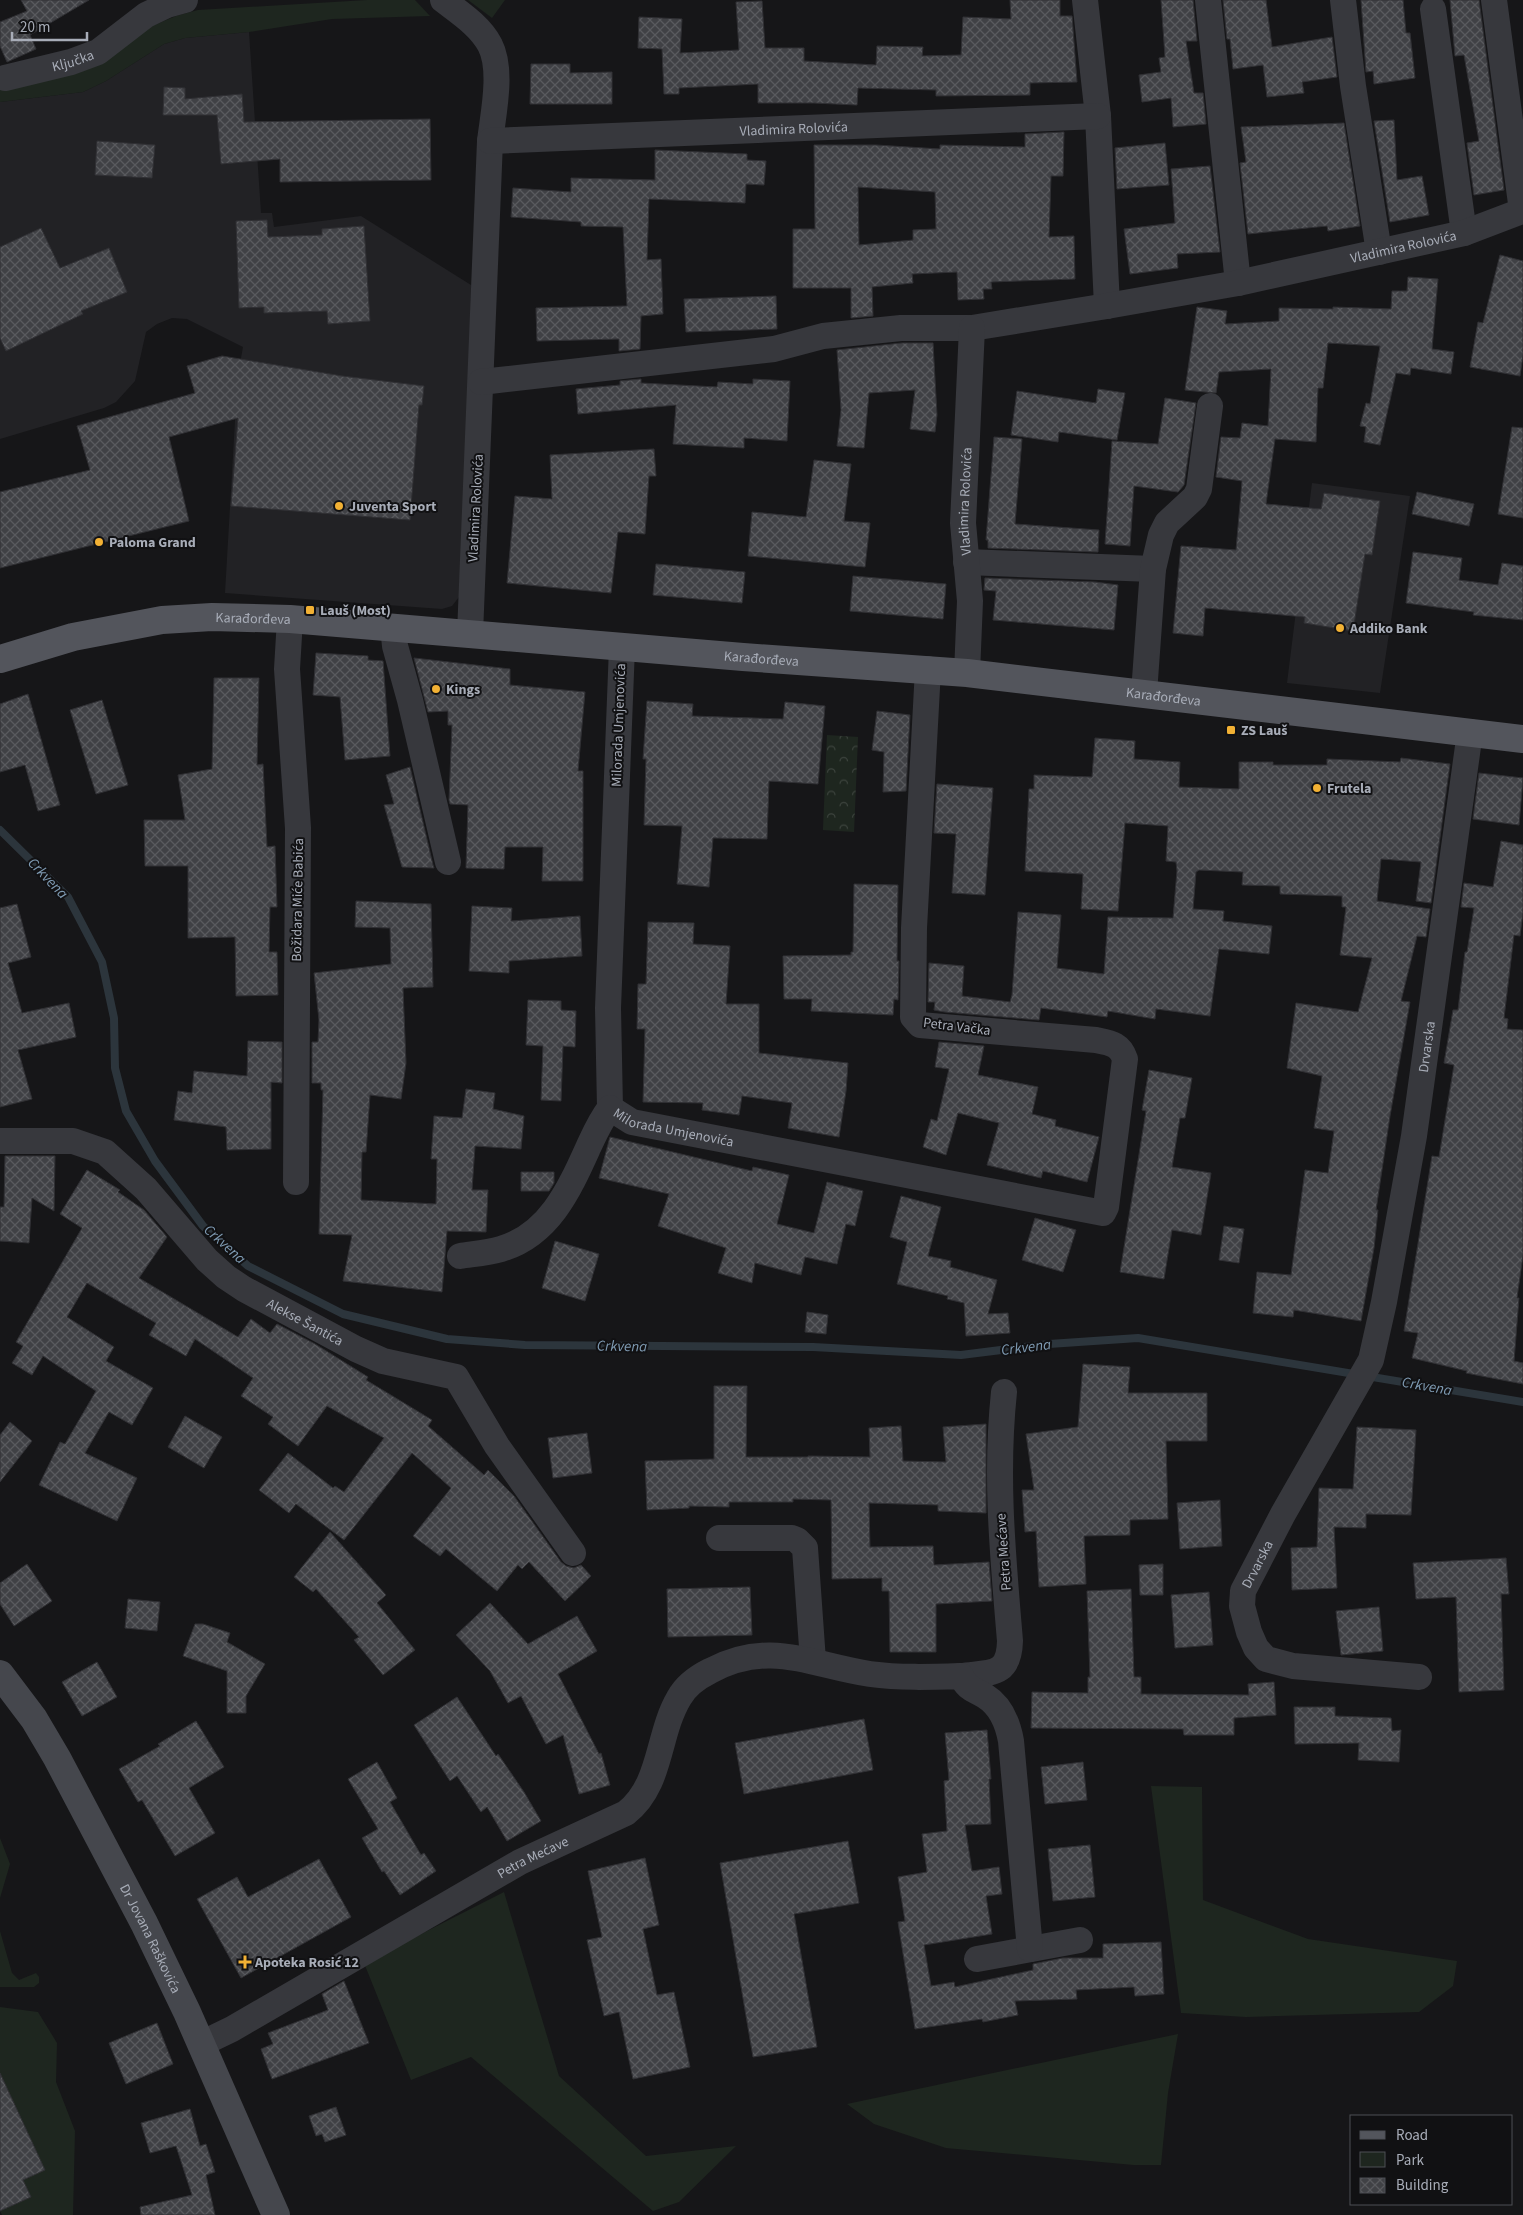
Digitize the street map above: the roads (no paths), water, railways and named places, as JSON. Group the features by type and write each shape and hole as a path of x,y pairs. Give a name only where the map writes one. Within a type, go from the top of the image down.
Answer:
{"main road":[{"name":"Karađorđeva","path":"0,659 74,637 162,620 212,618 290,619 622,647 928,669 1523,739"}],"street":[{"name":"Ključka","path":"5,78 71,62 98,52 146,15 167,5 185,0"},
{"name":"Vladimira Rolovića","path":"443,0 471,21 491,46 496,71 490,141 482,382 470,634"},
{"path":"1085,0 1098,116 1107,306"},
{"path":"1208,0 1238,283"},
{"path":"1343,0 1353,86 1379,252"},
{"path":"1464,233 1523,211 1494,0"},
{"name":"Vladimira Rolovića","path":"482,382 774,349 823,336 901,328 972,328 1238,283 1464,233 1432,8"},
{"name":"Vladimira Rolovića","path":"490,141 1098,116"},
{"name":"Vladimira Rolovića","path":"968,673 970,601 963,523 972,328"},
{"path":"1144,693 1153,569 1160,535 1167,523 1195,497 1199,489 1210,406"},
{"path":"966,562 1153,569"},
{"name":"Božidara Miće Babića","path":"290,619 287,669 298,828 296,1182"},
{"path":"393,627 395,646 410,700 448,862"},
{"name":"Milorada Umjenovića","path":"622,647 608,1008 610,1108 632,1122 1103,1213"},
{"name":"Petra Vačka","path":"928,669 914,928 913,1017 920,1025 1096,1040 1115,1044 1122,1050 1125,1059 1106,1206 1103,1213"},
{"name":"Drvarska","path":"1419,1677 1279,1664 1266,1659 1256,1648 1245,1620 1242,1606 1243,1591 1283,1514 1371,1360 1414,1136 1470,732"},
{"path":"460,1256 500,1250 516,1244 530,1236 547,1222 567,1192 598,1124 610,1108"},
{"name":"Alekse Šantića","path":"0,1141 73,1142 105,1152 146,1190 207,1260 226,1277 244,1289 283,1312 383,1361 456,1377 497,1446 573,1553"},
{"name":"Petra Mećave","path":"201,2044 248,2019 520,1862 626,1813 635,1806 650,1783 667,1721 679,1696 699,1677 717,1667 756,1656 780,1654 869,1674 892,1676 961,1676 992,1672 1001,1668 1010,1657 1000,1527 999,1438 1004,1392"},
{"path":"719,1538 792,1538 798,1540 805,1548 813,1661"},
{"name":"Dr Jovana Raškovića","path":"0,1674 34,1719 74,1788 163,1962 276,2215"},
{"path":"961,1676 966,1686 985,1696 995,1704 1009,1728 1030,1949"},
{"path":"977,1959 1080,1940"}],"waterway":[{"name":"Crkvena","path":"0,830 68,897 102,962 114,1018 115,1068 126,1111 155,1161 203,1226 248,1266 343,1314 447,1339 525,1345 813,1347 961,1355 1049,1344 1138,1338 1523,1402"}],"place":[{"name":"Juventa Sport","path":"339,506"},
{"name":"Paloma Grand","path":"99,542"},
{"name":"Lauš (Most)","path":"310,610"},
{"name":"Addiko Bank","path":"1340,628"},
{"name":"Kings","path":"436,689"},
{"name":"ZS Lauš","path":"1231,730"},
{"name":"Frutela","path":"1317,788"},
{"name":"Apoteka Rosić 12","path":"245,1962"}]}
